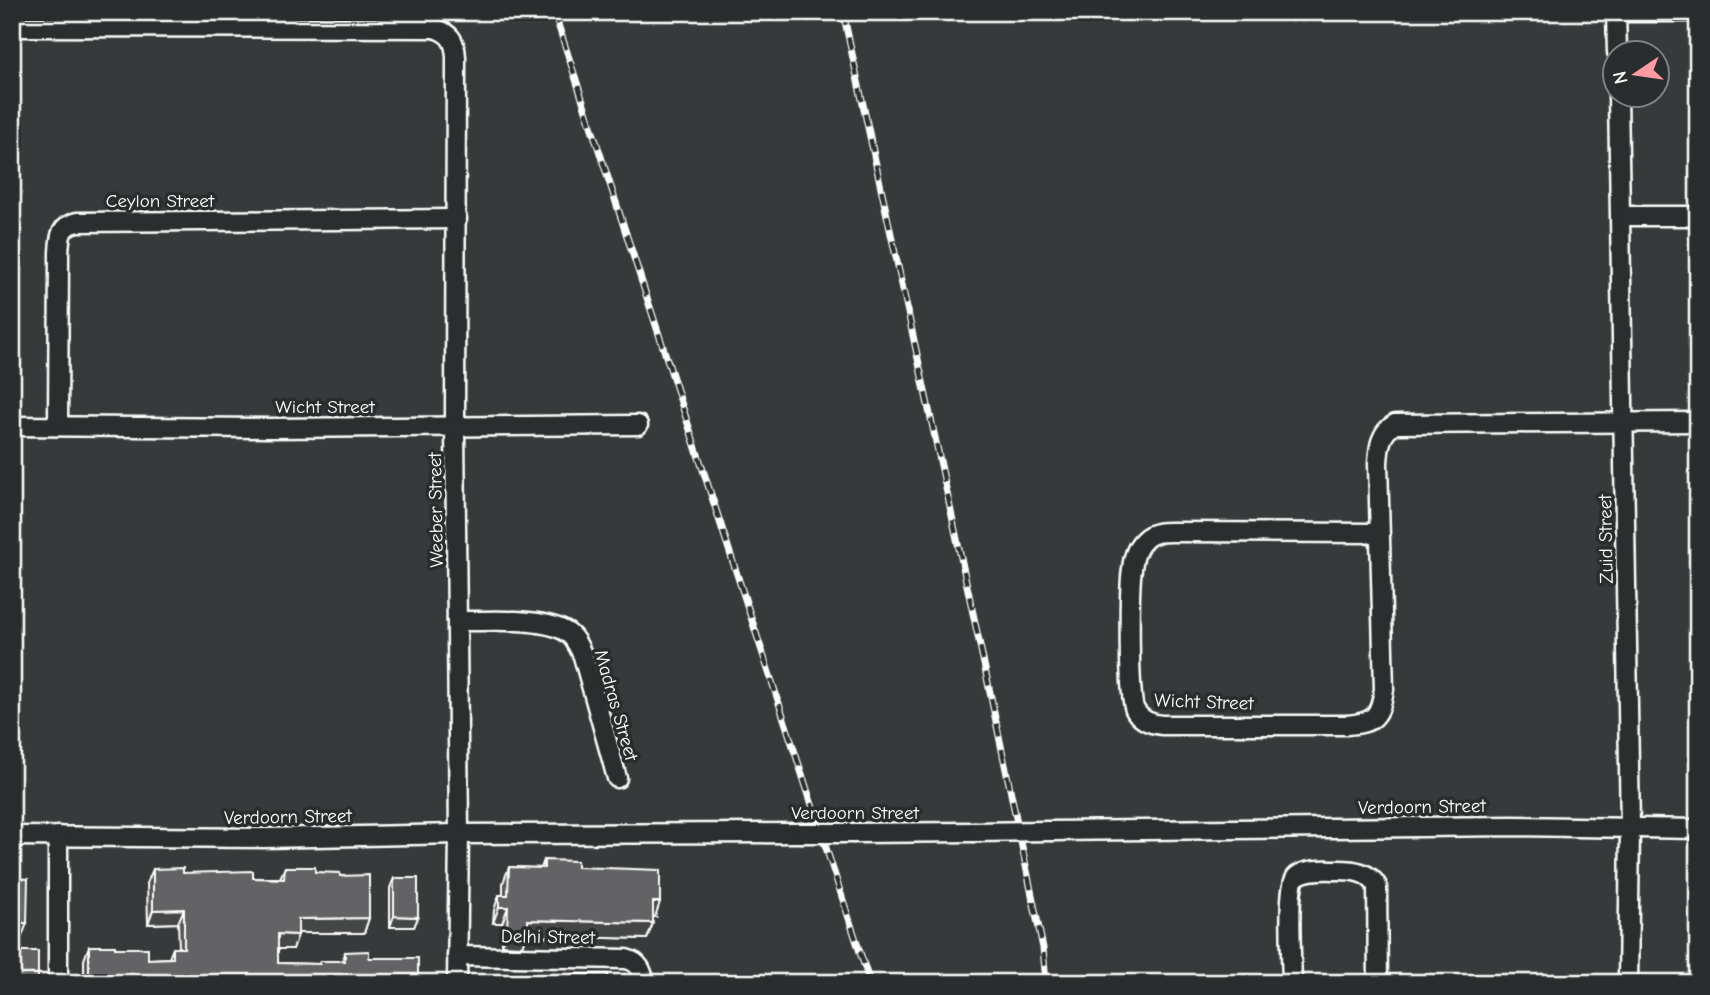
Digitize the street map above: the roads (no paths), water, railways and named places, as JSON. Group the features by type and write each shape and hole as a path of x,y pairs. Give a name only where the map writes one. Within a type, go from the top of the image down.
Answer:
{"street":[{"path":"1617,38 1616,12 1698,12"},
{"name":"Weeber Street","path":"12,27 430,27 445,31 452,37 456,57 457,219 457,983"},
{"name":"Zuid Street","path":"1618,108 1630,828 1628,983"},
{"path":"1622,216 1698,216"},
{"name":"Ceylon Street","path":"58,426 59,253 61,232 65,226 77,222 457,219"},
{"name":"Wicht Street","path":"1379,533 1176,532 1156,533 1145,538 1137,551 1131,571 1131,685 1133,708 1140,718 1151,724 1162,725 1347,725 1370,721 1378,712 1384,689 1379,445 1383,436 1395,425 1698,422"},
{"name":"Wicht Street","path":"12,426 638,425"},
{"name":"Madras Street","path":"457,621 541,624 567,633 583,656 617,778"},
{"name":"Verdoorn Street","path":"12,835 264,838 459,834 1511,826 1698,829"},
{"path":"58,836 58,983"},
{"path":"1292,983 1290,898 1293,879 1299,874 1313,871 1346,870 1373,878 1377,886 1378,983"},
{"name":"Delhi Street","path":"457,956 632,960 642,971 645,983"}],"railway":[{"path":"554,12 870,983"},
{"path":"843,12 987,678 1043,948 1046,983"}]}
